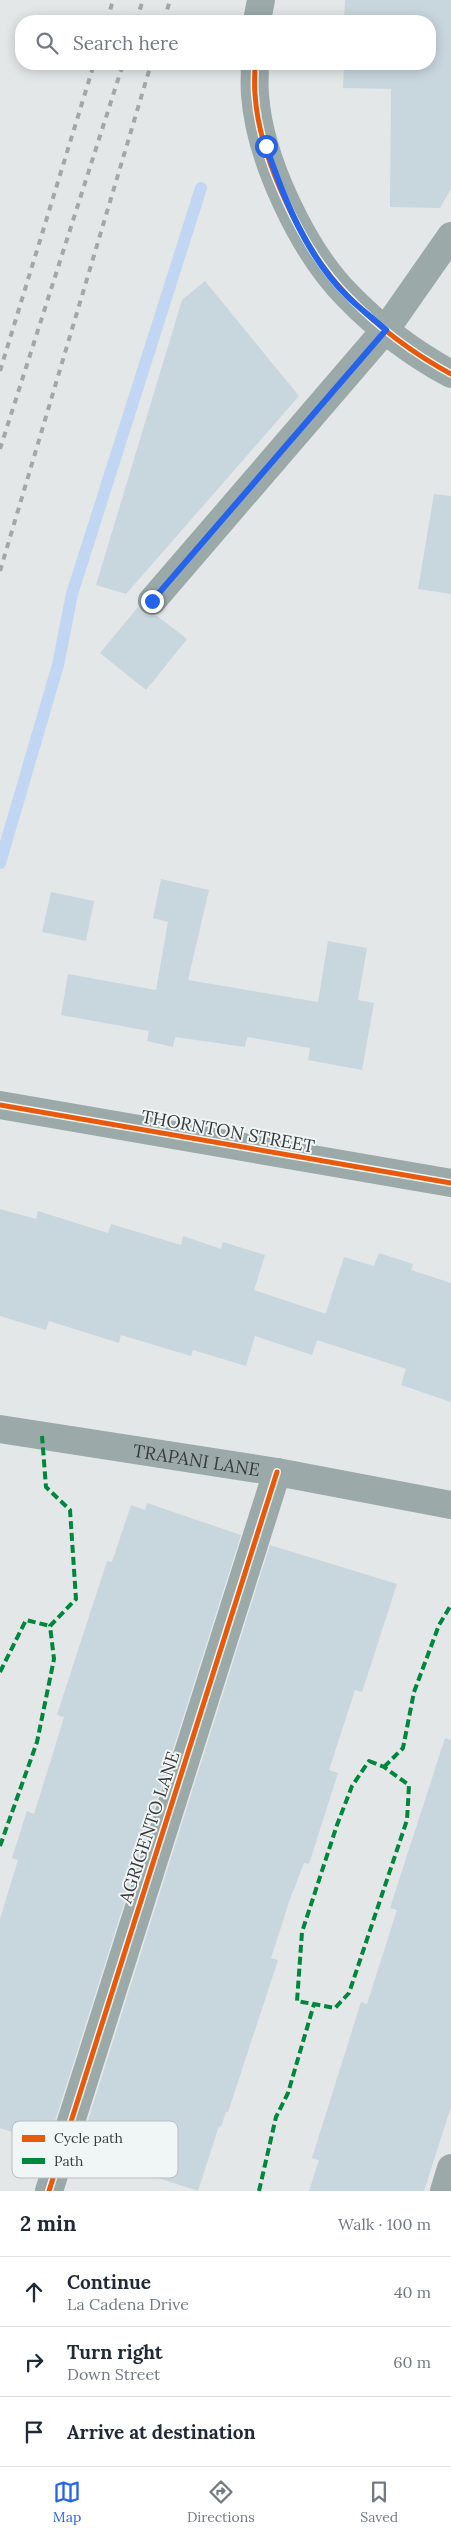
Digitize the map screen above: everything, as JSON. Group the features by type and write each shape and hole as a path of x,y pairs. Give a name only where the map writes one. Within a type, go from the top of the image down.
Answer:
{"street":[{"path":"259,15 261,0"},
{"path":"255,70 255,96 266,146 286,202 319,260 347,296 386,330 430,363 451,374"},
{"path":"152,601 386,330 451,236"},
{"name":"THORNTON STREET","path":"0,1105 451,1184"},
{"name":"TRAPANI LANE","path":"0,1429 277,1472 451,1505"},
{"name":"AGRIGENTO LANE","path":"70,2121 277,1472"},
{"path":"444,2191 451,2168"},
{"name":"AGRIGENTO LANE","path":"48,2191 52,2178"}],"building":[{"path":"345,0 451,0 451,189 440,208 390,207 391,89 343,88 344,70 436,70 436,15 344,15"},
{"path":"205,281 299,396 126,594 96,585 182,300"},
{"path":"434,494 451,496 451,594 418,589"},
{"path":"138,607 142,613 149,616 157,616 187,639 146,690 100,653"},
{"path":"161,879 209,890 188,980 318,1002 328,941 367,948 358,1000 374,1003 362,1070 308,1060 310,1048 247,1037 245,1047 175,1037 173,1047 147,1041 149,1031 61,1015 68,974 156,990 168,922 153,918"},
{"path":"51,892 94,901 86,941 42,932"},
{"path":"0,1209 36,1219 38,1211 108,1233 111,1224 181,1245 183,1236 221,1249 223,1242 265,1255 254,1290 326,1314 312,1355 255,1336 246,1366 193,1350 191,1356 121,1335 119,1343 49,1321 46,1330 0,1316"},
{"path":"379,1253 413,1264 411,1270 451,1283 451,1402 401,1385 406,1369 317,1340 344,1257 374,1266"},
{"path":"147,1503 241,1535 55,2121 12,2121 12,2132 0,2128 0,1919 18,1860 12,1858 27,1811 34,1814 64,1717 57,1715 107,1561 112,1562 131,1505 145,1510"},
{"path":"270,1545 397,1584 362,1692 355,1690 329,1770 338,1773 309,1864 304,1863 290,1899 271,1958 278,1960 228,2112 226,2112 221,2127 219,2126 198,2191 158,2178 178,2178 178,2121 88,2121"},
{"path":"445,1738 451,1740 451,2107 424,2191 309,2191 319,2160 312,2158 361,2002 367,2004 397,1910 390,1908"}],"waterway":[{"path":"0,863 58,665 72,594 201,188"}],"railway":[{"path":"109,15 113,0"},
{"path":"138,15 143,0"},
{"path":"166,15 170,0"},
{"path":"0,371 92,70"},
{"path":"0,449 121,70"},
{"path":"0,571 149,70"}],"marked path":[{"path":"0,1846 37,1742 54,1659 50,1626 76,1599 70,1510 46,1487 42,1436"},
{"path":"384,1767 403,1748 414,1692 439,1625 451,1605"},
{"path":"0,1672 26,1620 50,1626"},
{"path":"369,1761 384,1767 409,1785 407,1820 349,1993 335,2008 297,2001 302,1932 337,1825 352,1786 369,1761"},
{"path":"259,2191 276,2117 288,2093 314,2004"}],"cycle path":[{"path":"255,70 258,119 274,174 286,202 315,254 331,277 371,318 410,348 451,374"},
{"path":"0,1105 451,1183"},
{"path":"71,2121 277,1472"},
{"path":"49,2191 53,2178"}],"route":[{"path":"152,601 386,330 347,296 319,260 286,202 266,146"}]}
